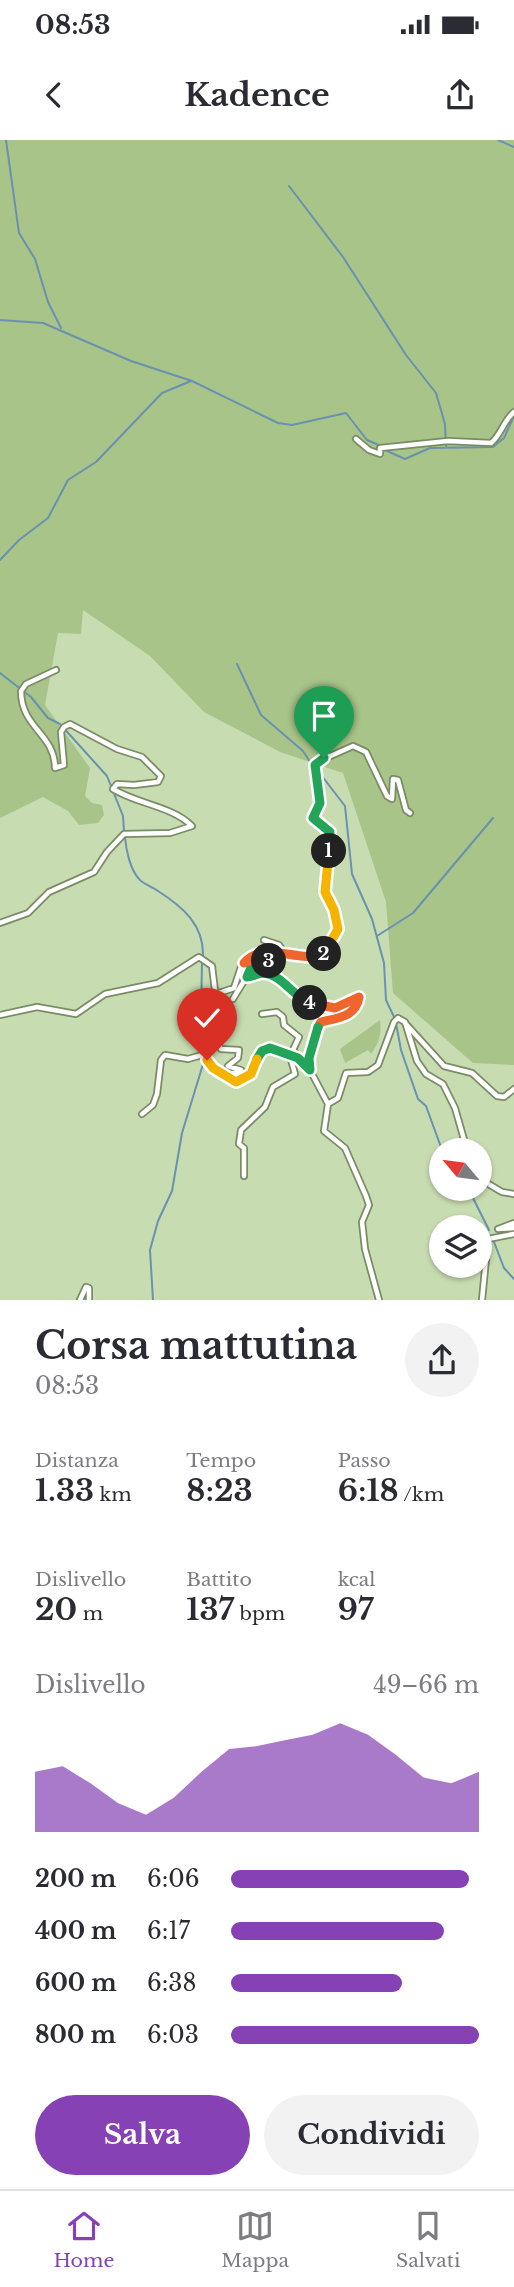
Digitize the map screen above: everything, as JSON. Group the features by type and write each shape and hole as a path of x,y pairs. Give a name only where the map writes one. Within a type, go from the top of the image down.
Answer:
{"street":[{"path":"356,439 374,453 380,454 382,447 400,448 448,441 491,443 500,435 504,424 514,412"},
{"path":"0,923 27,913 49,892 94,872 107,852 124,834 170,833 192,826 163,809 125,797 113,789 117,784 134,786 158,782 160,776 142,757 117,749 70,724 61,732 64,765 55,768 55,753 48,740 27,720 21,691 26,684 57,670"},
{"path":"0,1015 37,1007 76,1014 105,995 158,983 199,957 212,966 215,991 232,991 244,963 260,952 284,952 300,958 323,955 338,929 334,910 325,892 330,832 313,818 320,803 315,765 353,746 366,752 387,796 392,799 391,783 393,779 398,780 406,810 410,813"},
{"path":"264,940 279,945 284,952"},
{"path":"233,999 250,970 268,968 271,963 264,960 244,963"},
{"path":"247,975 250,978 264,973 299,998 329,1008 359,997 358,1002 342,1019 320,1023 309,1058 310,1070"},
{"path":"262,1014 272,1011 283,1017 284,1025 299,1037 292,1047 310,1070 328,1104 324,1131 347,1152 369,1205 362,1222 365,1250 379,1300"},
{"path":"201,1018 221,1049 239,1050 238,1058 228,1066 241,1070 227,1075"},
{"path":"328,1104 338,1098 346,1073 368,1073 378,1065 397,1018 405,1022 444,1066 472,1073 497,1096 504,1097 514,1089"},
{"path":"405,1022 417,1061 426,1074 446,1089 464,1138"},
{"path":"142,1114 155,1099 161,1060 165,1055 188,1059 202,1055 213,1068 236,1082 251,1074 264,1049 270,1048 298,1058"},
{"path":"244,1176 244,1148 239,1144 241,1130 265,1107 273,1087 295,1074 289,1055"},
{"path":"492,1186 502,1192 514,1194"},
{"path":"514,1223 498,1229 514,1231"},
{"path":"482,1300 488,1239 514,1231"},
{"path":"80,1300 86,1287 89,1288 89,1300"}],"green space":[{"path":"0,140 514,140 514,1065 473,1063 393,993 386,902 343,773 280,752 204,712 150,656 83,610 81,634 58,633 45,705 90,768 85,796 92,803 102,805 104,815 98,823 79,825 68,811 43,797 0,818"},
{"path":"380,1020 379,1038 371,1054 368,1050 345,1063 340,1049"}],"waterway":[{"path":"6,140 19,233 35,259 48,302 61,328"},
{"path":"498,140 514,147"},
{"path":"289,186 343,257 406,355 436,393 445,424 446,446"},
{"path":"0,320 43,323 131,361 192,381 278,423 292,425 346,413 367,440 381,446"},
{"path":"0,560 19,540 48,518 68,480 96,462 162,393 191,381"},
{"path":"385,450 405,459 430,448 493,447 504,438 514,416"},
{"path":"237,664 261,715 303,751 314,768"},
{"path":"0,673 31,697 48,718 60,724 107,776 123,816 124,832"},
{"path":"318,771 345,806 352,874 372,919 384,963 386,1000 394,1017"},
{"path":"377,936 413,913 493,818"},
{"path":"125,837 129,859 136,875 176,904 190,918 200,935 203,956"},
{"path":"201,1015 202,962"},
{"path":"396,1023 401,1050 418,1099 426,1106 438,1138"},
{"path":"204,1028 209,1048 206,1056"},
{"path":"153,1300 150,1250 158,1221 172,1191 182,1133 204,1061"},
{"path":"474,1201 482,1215"},
{"path":"494,1242 504,1268 514,1279"}],"route":[{"path":"207,1060 209,1065 236,1082 251,1074 260,1054 264,1049 270,1048 298,1058 310,1070 309,1058 320,1023 342,1019 358,1002 358,995 335,1008 306,1002 294,995 283,983 264,973 247,977 250,970 270,967 270,961 244,963 260,952 284,952 300,958 323,955 335,937 338,929 334,910 325,892 331,835 325,827 314,822 313,818 320,803 315,765 324,758"}]}
